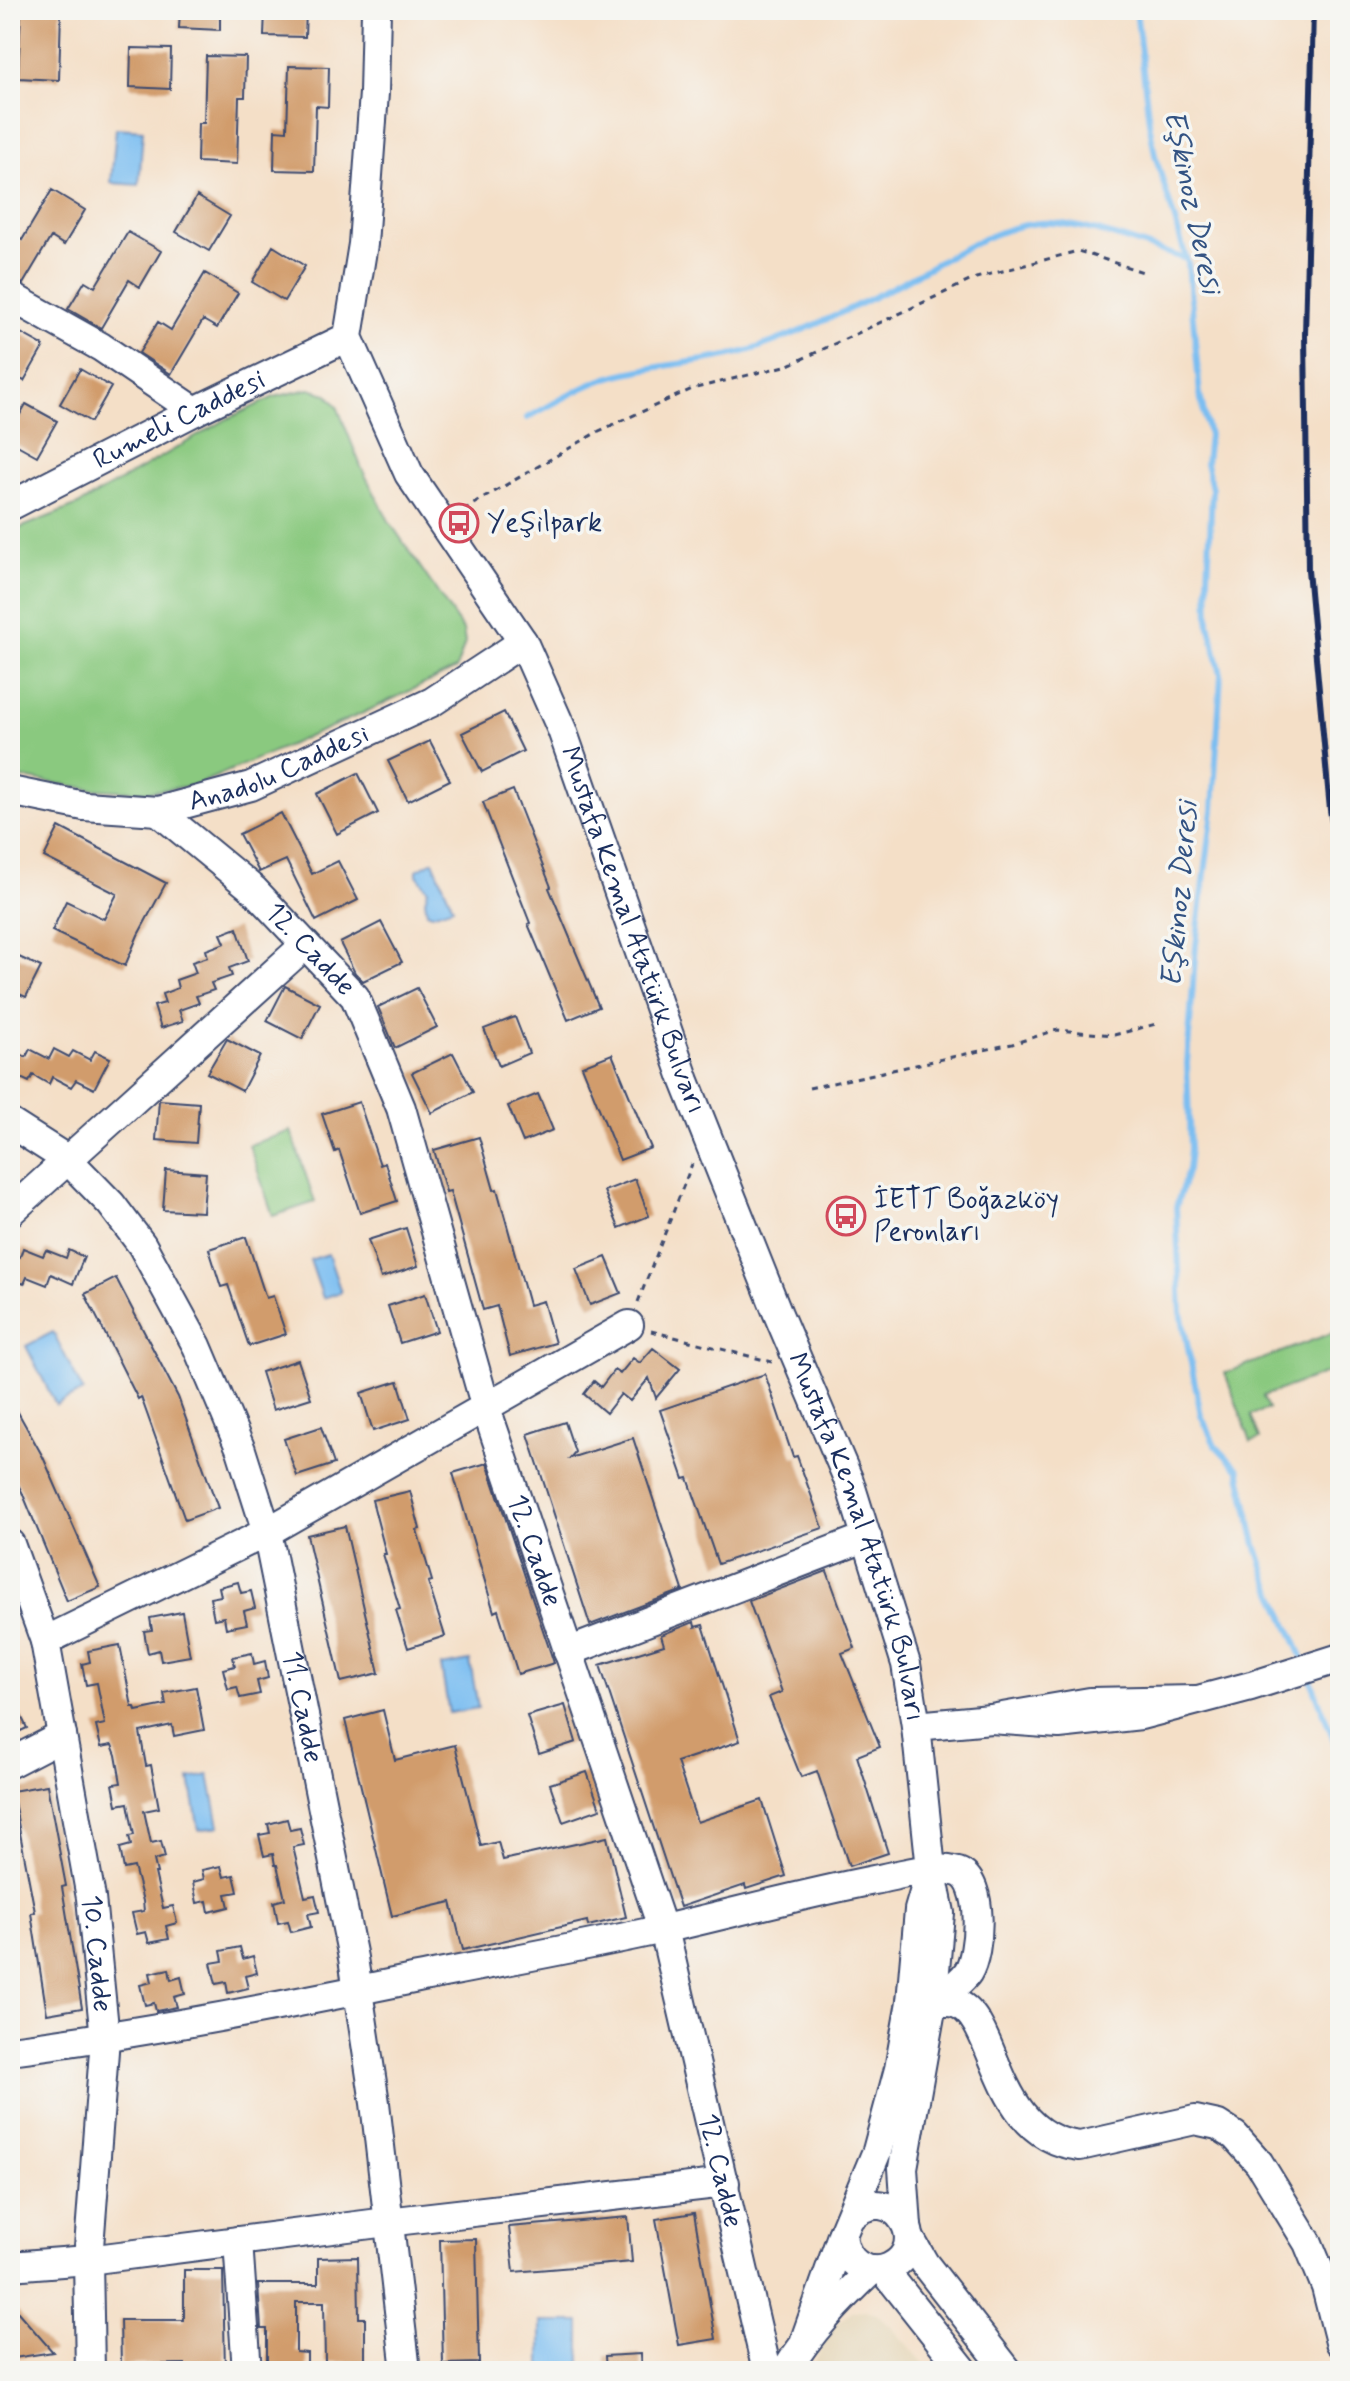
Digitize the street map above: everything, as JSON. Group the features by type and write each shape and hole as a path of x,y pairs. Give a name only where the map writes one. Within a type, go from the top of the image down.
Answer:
{"street":[{"path":"348,337 363,244 374,93 376,10"},
{"path":"10,296 101,347 195,411"},
{"name":"Rumeli Caddesi","path":"10,506 348,337"},
{"name":"Mustafa Kemal Atatürk Bulvarı","path":"348,337 409,474 523,642 562,730 705,1131 849,1481 906,1664 916,1726 931,1869 940,1913 922,2003 903,2168 908,2232"},
{"name":"Anadolu Caddesi","path":"10,791 84,806 158,811 251,786 432,702 523,642"},
{"name":"12. Cadde","path":"158,811 254,890 355,997 401,1108 486,1408 663,1929 767,2371"},
{"path":"10,1212 305,945"},
{"name":"11. Cadde","path":"10,1123 68,1160 111,1204 142,1245 197,1346 241,1450 267,1532 357,1990 375,2103 406,2371"},
{"path":"45,1641 267,1532 629,1325"},
{"path":"568,1652 867,1537"},
{"name":"10. Cadde","path":"12,1556 45,1641 91,1898 105,2038 88,2260 90,2371"},
{"path":"916,1726 991,1719 1059,1724 1141,1715 1251,1686 1333,1660"},
{"path":"10,1763 62,1736"},
{"path":"10,2050 105,2038 357,1990 663,1929 821,1890 931,1869 960,1873 971,1883 976,1899 973,1963 966,1975 922,2003"},
{"path":"922,2003 955,2003 969,2013 978,2026 1007,2092 1045,2137 1061,2144 1080,2146 1195,2120 1218,2125 1235,2136 1259,2163 1308,2243 1326,2287 1340,2342"},
{"name":"Mustafa Kemal Atatürk Bulvarı","path":"805,2340 877,2151 899,2069 922,2003"},
{"path":"10,2266 88,2260 725,2183"},
{"path":"964,2371 878,2270 862,2268 847,2255 846,2226 860,2208 882,2204 893,2209 924,2263 1008,2371"},
{"path":"786,2371 805,2340 841,2298 878,2270 894,2265 902,2257 908,2232"},
{"path":"238,2241 247,2371"}],"path":[{"path":"442,522 599,431 692,389 789,365 976,278 1078,251 1146,273"},
{"path":"809,1088 1012,1044 1057,1030 1114,1035 1156,1024"},
{"path":"705,1131 629,1325 803,1369"}],"shaded area":[{"path":"866,2310 878,2315 891,2327 931,2371 811,2371 829,2334 841,2320 852,2311"}],"green space":[{"path":"309,389 327,394 337,406 362,469 389,521 463,630 465,643 456,669 196,785 147,792 92,789 10,776 10,532 78,505 227,419 274,397"},
{"path":"291,1131 315,1202 273,1216 249,1145"},
{"path":"1340,1330 1340,1368 1263,1396 1268,1409 1251,1415 1260,1439 1251,1442 1225,1373"}],"water":[{"path":"116,128 143,130 139,185 111,183"},
{"path":"433,861 453,907 432,914 427,912 425,900 428,890 417,875 417,870"},
{"path":"328,1254 341,1292 323,1298 310,1260"},
{"path":"53,1332 83,1391 56,1405 26,1346"},
{"path":"470,1661 478,1708 449,1713 441,1666"},
{"path":"209,1775 219,1826 199,1830 190,1779"},
{"path":"541,2322 580,2322 580,2371 541,2371"}],"building":[{"path":"21,10 61,10 59,80 18,78"},
{"path":"180,10 220,10 220,30 179,28"},
{"path":"265,10 306,10 305,37 264,36"},
{"path":"131,48 171,49 170,89 130,87"},
{"path":"206,56 246,57 245,97 239,97 237,164 197,162 198,123 204,123"},
{"path":"289,66 329,67 328,107 316,106 314,171 274,170 275,130 287,131"},
{"path":"52,190 85,210 64,245 51,237 23,284 10,279 10,232 22,240"},
{"path":"197,196 230,216 209,251 176,232"},
{"path":"128,232 161,251 140,287 129,280 101,328 68,309 85,281 95,287"},
{"path":"273,246 305,266 284,301 252,282"},
{"path":"205,273 238,293 217,328 203,320 171,374 139,353 158,322 171,330"},
{"path":"10,327 44,346 24,381 10,373"},
{"path":"80,369 111,387 91,422 60,404"},
{"path":"26,404 57,421 37,456 10,441 10,432"},
{"path":"504,712 523,751 482,772 462,733"},
{"path":"430,741 450,780 408,801 388,761"},
{"path":"358,773 378,813 337,834 317,794"},
{"path":"513,790 549,888 599,1007 568,1020 483,802"},
{"path":"281,813 312,874 338,861 358,900 316,921 286,860 259,872 239,834"},
{"path":"59,827 166,883 125,966 52,931 66,901 104,919 117,894 44,857"},
{"path":"381,922 402,962 363,981 355,973 340,943"},
{"path":"237,928 248,961 229,968 232,976 211,983 214,990 196,996 199,1003 179,1010 183,1021 161,1028 154,1006 165,1003 162,994 178,988 176,980 196,973 192,962 208,957 206,950 225,943 221,934"},
{"path":"10,953 41,967 26,997 10,990"},
{"path":"285,986 320,1004 302,1039 267,1021"},
{"path":"417,988 437,1027 395,1048 378,1007"},
{"path":"515,1017 529,1053 499,1066 484,1029"},
{"path":"227,1039 260,1056 242,1091 207,1073"},
{"path":"10,1049 26,1057 30,1049 49,1059 54,1049 69,1057 73,1051 90,1060 95,1051 110,1058 94,1089 76,1080 71,1087 52,1077 49,1084 33,1075 29,1082 10,1073"},
{"path":"453,1053 473,1092 432,1113 412,1073"},
{"path":"612,1054 651,1148 620,1160 582,1066"},
{"path":"538,1094 553,1130 523,1142 508,1106"},
{"path":"159,1100 199,1103 196,1143 156,1140"},
{"path":"359,1102 380,1165 385,1163 397,1201 360,1213 339,1150 335,1152 322,1114"},
{"path":"479,1137 494,1190 497,1189 529,1305 543,1301 555,1343 510,1356 497,1306 483,1310 450,1191 446,1192 434,1150"},
{"path":"166,1170 206,1173 203,1212 163,1210"},
{"path":"635,1179 649,1216 619,1228 604,1191"},
{"path":"406,1228 418,1266 381,1278 368,1240"},
{"path":"246,1237 266,1298 273,1296 286,1334 249,1346 228,1285 221,1287 209,1249"},
{"path":"23,1248 43,1256 46,1250 66,1258 69,1250 84,1257 73,1284 51,1274 47,1285 27,1277 24,1284 10,1278 10,1253 20,1257"},
{"path":"606,1257 621,1293 590,1305 576,1269"},
{"path":"116,1278 178,1397 218,1508 185,1520 141,1397 138,1399 85,1294"},
{"path":"425,1294 437,1331 400,1343 388,1306"},
{"path":"653,1348 680,1369 656,1398 649,1378 630,1401 621,1394 606,1413 584,1394 594,1381 601,1387 614,1370 620,1374 633,1358 640,1363"},
{"path":"298,1360 311,1398 273,1410 261,1372"},
{"path":"765,1374 793,1457 797,1456 823,1528 718,1564 660,1410"},
{"path":"398,1381 410,1419 373,1431 361,1393"},
{"path":"10,1398 43,1457 100,1587 67,1601 10,1470"},
{"path":"565,1422 575,1452 570,1458 633,1438 683,1590 590,1625 528,1434"},
{"path":"321,1427 334,1464 297,1476 284,1439"},
{"path":"487,1463 554,1663 518,1674 498,1610 494,1612 453,1473"},
{"path":"410,1491 420,1529 417,1530 432,1581 428,1582 445,1636 408,1648 396,1610 400,1609 383,1554 386,1554 372,1500"},
{"path":"345,1526 379,1673 341,1682 307,1535"},
{"path":"827,1571 855,1648 842,1653 880,1747 857,1756 888,1853 849,1866 817,1771 801,1777 769,1697 782,1692 749,1601"},
{"path":"238,1582 241,1593 251,1591 255,1608 244,1611 247,1624 226,1628 224,1617 214,1619 210,1598 221,1596 219,1587"},
{"path":"182,1612 190,1656 161,1661 159,1650 148,1653 144,1631 152,1630 150,1618"},
{"path":"694,1622 695,1627 703,1625 740,1741 677,1762 697,1822 762,1800 786,1876 746,1889 745,1885 680,1907 600,1665 664,1645 661,1635"},
{"path":"120,1645 132,1707 136,1711 166,1705 164,1693 196,1687 204,1730 174,1736 172,1725 140,1732 146,1766 151,1765 159,1808 144,1811 151,1843 161,1841 165,1857 154,1860 155,1873 163,1908 173,1906 177,1923 166,1926 169,1939 149,1943 146,1932 137,1934 132,1913 144,1911 143,1901 134,1867 124,1869 120,1848 131,1845 129,1836 134,1835 128,1803 117,1805 113,1784 121,1783 116,1755 112,1745 101,1747 96,1726 105,1724 97,1683 86,1685 82,1664 90,1662 88,1651"},
{"path":"252,1653 254,1664 265,1661 268,1678 257,1681 260,1694 240,1698 237,1687 228,1689 223,1669 235,1666 233,1657"},
{"path":"10,1693 27,1728 10,1736"},
{"path":"565,1705 576,1742 539,1754 527,1716"},
{"path":"383,1710 395,1760 455,1745 481,1846 498,1842 503,1860 607,1837 626,1917 588,1926 587,1921 463,1950 451,1902 392,1916 345,1720"},
{"path":"587,1772 600,1809 563,1822 550,1784"},
{"path":"47,1785 66,1886 62,1887 82,2008 47,2014 31,1913 35,1912 12,1791"},
{"path":"287,1819 290,1830 300,1828 304,1845 293,1847 305,1897 315,1895 319,1912 308,1914 311,1927 291,1932 288,1921 278,1923 274,1902 285,1899 273,1854 264,1856 259,1835 270,1833 268,1824"},
{"path":"221,1866 224,1877 234,1875 238,1892 226,1894 229,1907 209,1912 207,1901 197,1903 193,1882 204,1879 202,1870"},
{"path":"240,1947 243,1959 253,1956 257,1973 245,1976 248,1988 228,1993 226,1982 216,1984 211,1963 223,1961 221,1951"},
{"path":"169,1969 171,1980 181,1977 185,1994 174,1997 177,2007 156,2011 154,2003 145,2005 140,1985 152,1982 150,1973"},
{"path":"694,2213 716,2339 679,2345 656,2219"},
{"path":"628,2217 632,2262 514,2272 509,2227"},
{"path":"476,2239 479,2363 443,2364 440,2240"},
{"path":"358,2257 359,2318 365,2318 365,2362 325,2362 324,2302 296,2302 296,2352 307,2353 307,2371 267,2371 267,2329 261,2329 258,2284 318,2284 318,2258"},
{"path":"184,2270 223,2270 225,2371 185,2371 185,2364 121,2365 120,2320 184,2320"},
{"path":"10,2303 53,2352 14,2358 10,2353"},
{"path":"640,2354 641,2371 606,2371 605,2356"}],"waterway":[{"name":"Eşkinoz Deresi","path":"1136,10 1155,155 1188,264 1200,395 1209,435 1206,463 1212,489 1209,623 1221,674 1213,810 1196,945 1187,1063 1190,1149 1188,1169 1176,1207 1181,1312 1201,1415 1215,1445 1239,1470 1267,1578 1304,1661"},
{"path":"527,418 613,376 725,356 775,341 853,307 988,237 1022,225 1055,223 1074,226 1186,259"},
{"name":"Eşkinoz Deresi","path":"1309,1675 1340,1756"}],"railway":[{"path":"1313,10 1305,335 1308,570 1330,810 1340,873"}],"place":[{"name":"Yeşilpark","path":"459,523"},
{"name":"İETT Boğazköy Peronları","path":"846,1216"}]}
